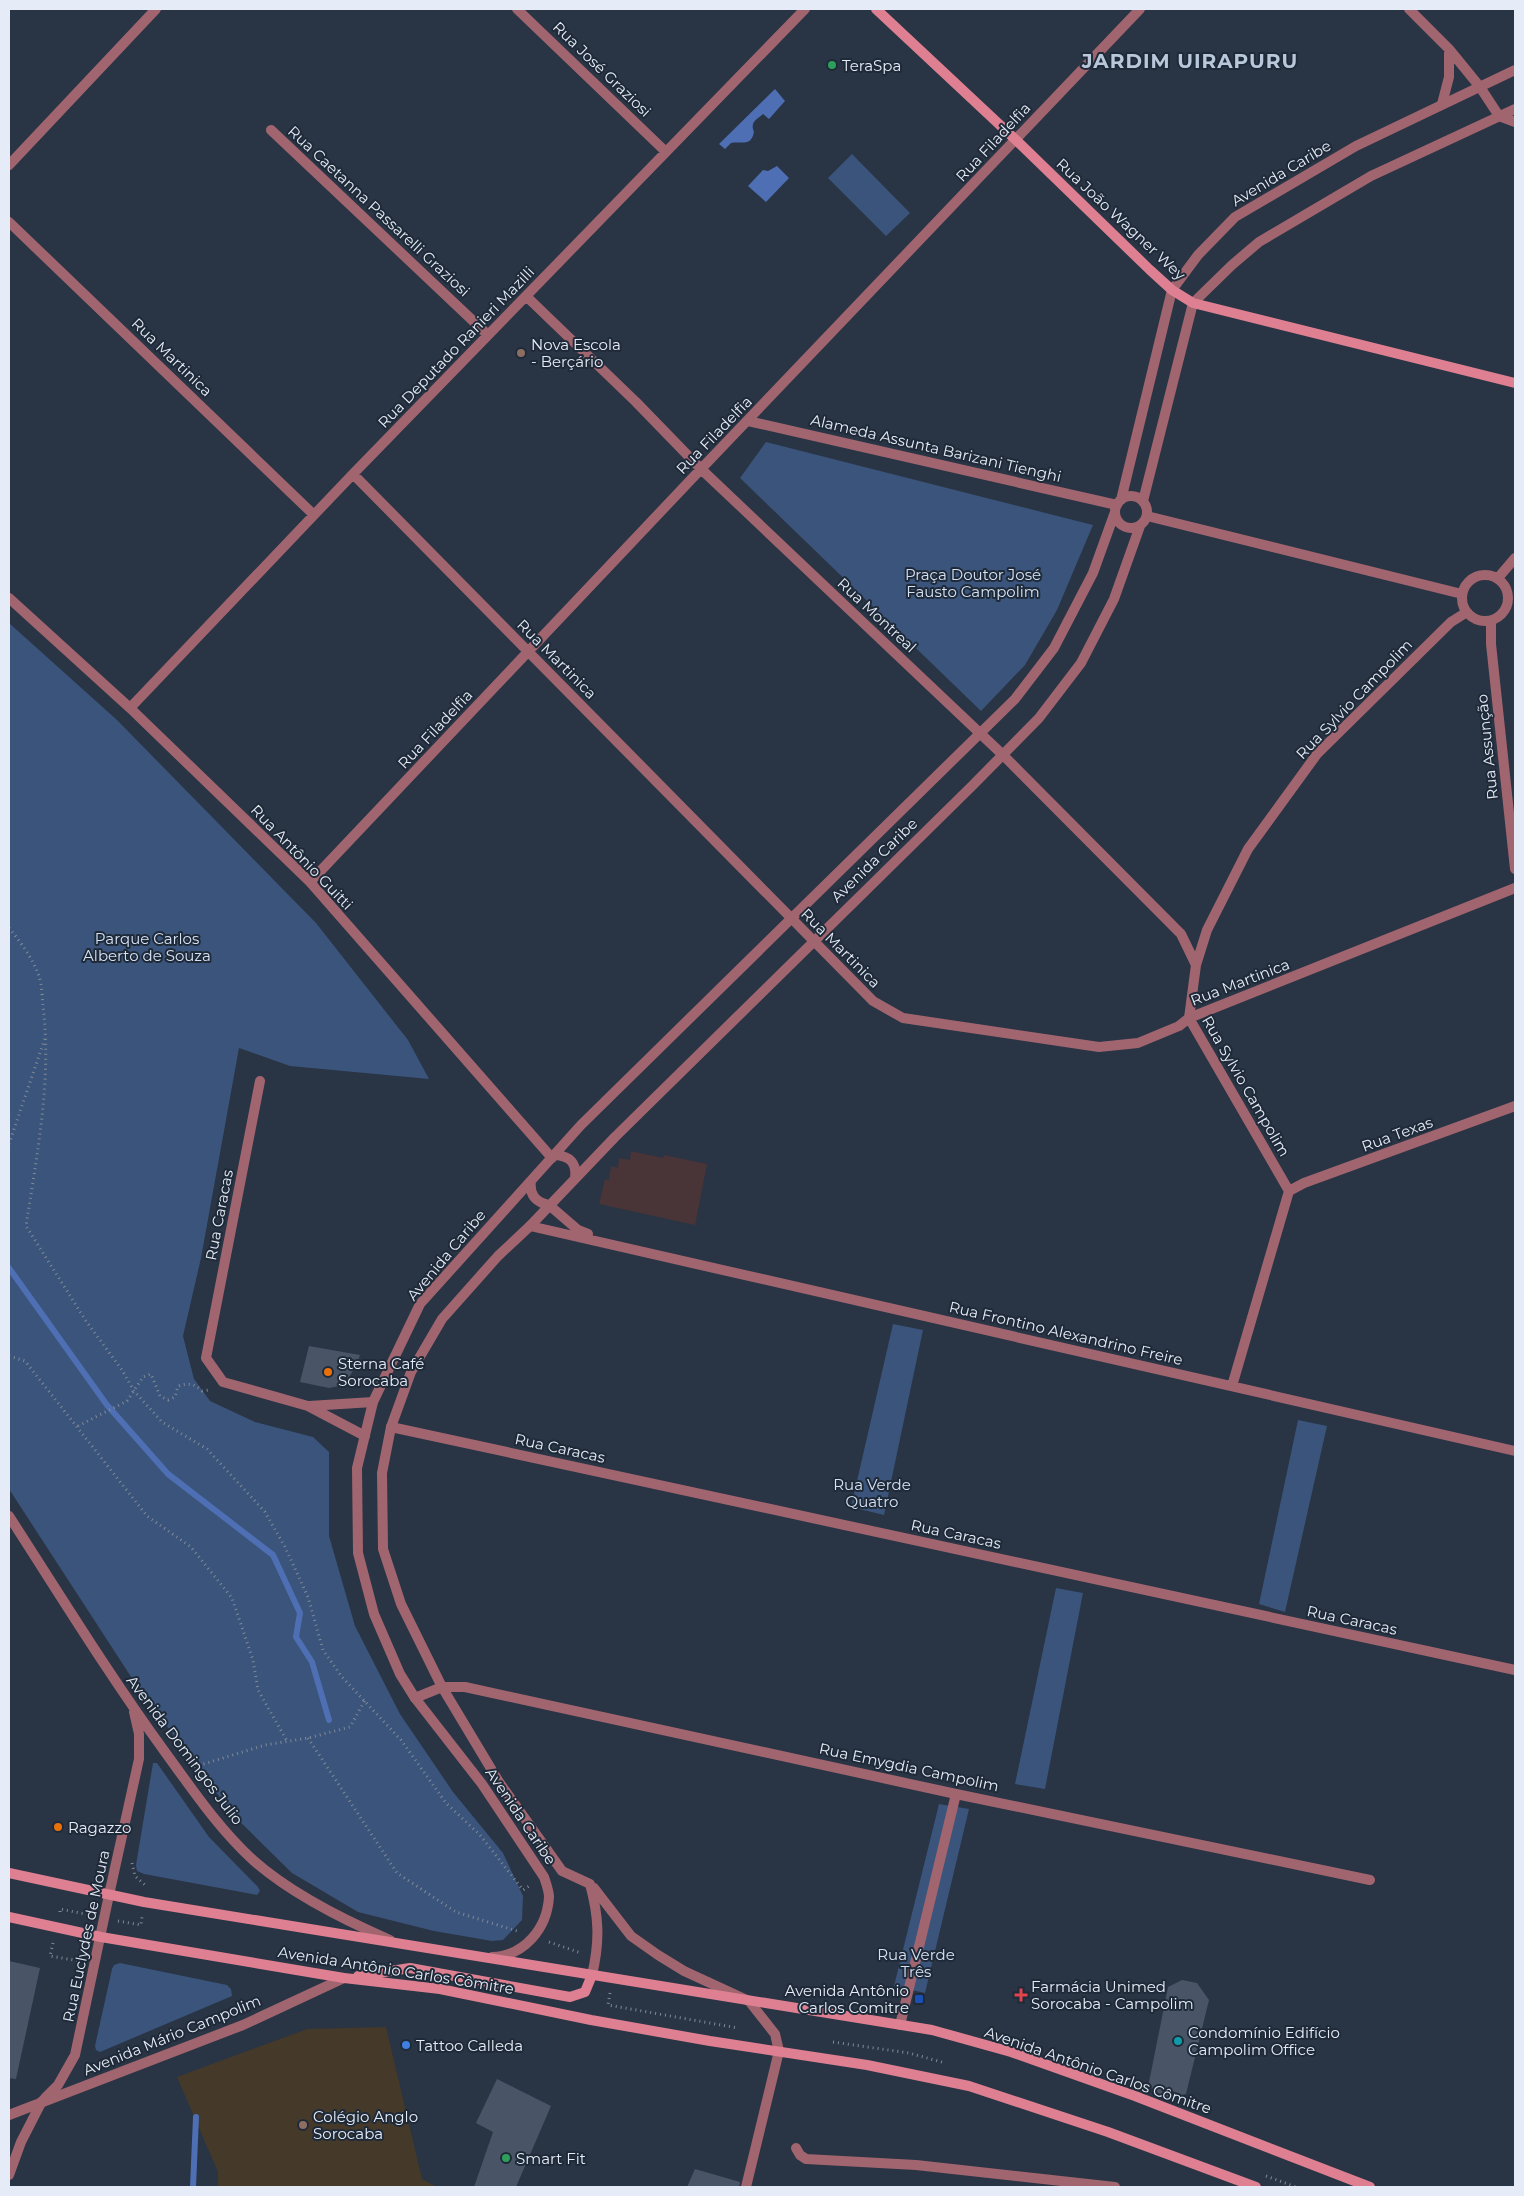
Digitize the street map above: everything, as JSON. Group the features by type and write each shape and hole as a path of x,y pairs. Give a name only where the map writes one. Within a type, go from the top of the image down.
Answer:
{"main road":[{"name":"Rua João Wagner Wey","path":"876,9 1172,290 1193,303 1515,383"},
{"name":"Avenida Antônio Carlos Cômitre","path":"9,1873 144,1902 749,2002 932,2030 1011,2052 1135,2096 1370,2187"},
{"name":"Avenida Antônio Carlos Cômitre","path":"9,1917 101,1937 344,1978 440,1989 637,2028 867,2065 969,2086 1108,2132 1256,2187"},
{"path":"344,1978 410,1968 570,1997 584,1992 592,1975"}],"street":[{"path":"9,165 156,9"},
{"name":"Rua José Graziosi","path":"517,9 666,152"},
{"name":"Rua Deputado Ranieri Mazilli","path":"130,708 353,474 805,9"},
{"name":"Rua Filadelfia","path":"310,882 1140,9"},
{"path":"1409,9 1449,48 1480,87 1499,116 1515,122"},
{"path":"1442,104 1449,77 1449,48"},
{"name":"Avenida Caribe","path":"481,1957 500,1957 517,1952 535,1937 544,1917 549,1895 544,1877 482,1784 415,1698 400,1674 374,1614 358,1553 357,1468 373,1402 420,1304 581,1125 1014,698 1054,648 1093,573 1118,506 1172,290 1198,254 1235,217 1356,146 1515,70"},
{"path":"1143,501 1193,303 1259,242 1371,176 1515,109"},
{"name":"Rua Caetanna Passarelli Graziosi","path":"270,130 488,335"},
{"name":"Rua Martinica","path":"9,222 314,515"},
{"name":"Rua Montreal","path":"526,296 636,402 701,469 980,732 1181,934 1196,965"},
{"name":"Alameda Assunta Barizani Tienghi","path":"748,421 1118,506"},
{"name":"Rua Martinica","path":"353,474 873,1001 903,1018 1099,1046 1138,1043 1179,1026 1189,1018 1515,888"},
{"path":"1129,496 1134,496 1143,501 1146,505 1147,516 1140,526 1126,527 1117,520 1118,506 1129,496"},
{"path":"1147,516 1462,594"},
{"name":"Avenida Caribe","path":"749,2002 684,1971 631,1936 590,1884 562,1871 499,1782 442,1687 401,1604 383,1549 382,1473 391,1427 411,1372 442,1320 498,1256 1039,718 1081,663 1114,599 1140,526"},
{"path":"1498,578 1515,558"},
{"path":"1482,574 1498,578 1507,590 1512,606 1490,621 1476,620 1464,608 1462,594 1468,582 1482,574"},
{"name":"Rua Antônio Guitti","path":"9,598 130,708 310,882 554,1156"},
{"name":"Rua Sylvio Campolim","path":"1289,1191 1189,1018 1196,965 1207,930 1248,849 1317,754 1450,622 1467,612"},
{"name":"Rua Assunção","path":"1490,621 1515,870"},
{"name":"Rua Caracas","path":"223,1382 206,1358 260,1081"},
{"name":"Rua Texas","path":"1289,1191 1515,1106"},
{"path":"554,1156 563,1155 571,1159 576,1169 575,1178"},
{"path":"531,1181 530,1188 533,1196 540,1203 549,1205"},
{"path":"1232,1386 1289,1191"},
{"name":"Rua Frontino Alexandrino Freire","path":"549,1205 578,1230 609,1244"},
{"name":"Rua Frontino Alexandrino Freire","path":"530,1226 1515,1451"},
{"path":"223,1382 308,1406 365,1436"},
{"path":"308,1406 373,1402"},
{"name":"Rua Caracas","path":"391,1427 1515,1670"},
{"name":"Avenida Domingos Julio","path":"9,1516 134,1708 217,1822 254,1860 311,1900 351,1923 395,1942"},
{"path":"415,1698 442,1687"},
{"name":"Rua Emygdia Campolim","path":"442,1687 466,1687 934,1787 956,1794 1370,1880"},
{"name":"Rua Euclydes de Moura","path":"42,2101 58,2084 75,2054 139,1759 139,1734 134,1708"},
{"path":"900,2025 956,1794"},
{"path":"590,1884 597,1911 598,1930 596,1958 592,1975"},
{"name":"Avenida Mário Campolim","path":"9,2115 42,2101 160,2059 243,2025 344,1978"},
{"path":"746,2187 779,2051 775,2034 749,2002"},
{"path":"10,2170 21,2142 42,2101"},
{"path":"796,2148 800,2155 806,2159 916,2164 1115,2187"}],"path":[{"path":"9,928 39,976 46,1034 43,1094 26,1226 86,1321 122,1370 134,1391 162,1422 207,1449 265,1512 285,1547 308,1597 323,1650 342,1677 401,1740 446,1803 480,1836 523,1890 544,1877"},
{"path":"9,1144 46,1034"},
{"path":"9,1356 25,1361 147,1516 191,1547 232,1598 253,1660 258,1690 287,1741"},
{"path":"78,1426 112,1411 127,1401 143,1377 151,1374 160,1396 168,1400 175,1397 178,1386 188,1383 202,1391 213,1389 223,1382"},
{"path":"178,1770 199,1766 265,1745 350,1727 365,1700"},
{"path":"119,1847 133,1851 132,1860 135,1876 146,1885 144,1902"},
{"path":"56,1928 50,1956 96,1964"}],"shaded area":[{"path":"775,89 785,101 769,119 763,114 754,122 754,132 751,140 748,142 731,143 725,149 719,144"},
{"path":"777,166 789,178 766,202 748,186 763,170 768,171"},
{"path":"631,1151 663,1158 664,1155 707,1164 695,1225 599,1204 605,1179 609,1180 611,1166 618,1168 619,1158 630,1160"},
{"name":"Colégio Anglo Sorocaba","path":"386,2027 422,2179 437,2187 218,2187 218,2172 177,2077 307,2029"}],"green space":[{"path":"852,154 910,213 886,236 828,178"},
{"name":"Praça Doutor José Fausto Campolim","path":"766,442 1093,525 1057,610 1025,665 981,711 740,478"},
{"name":"Parque Carlos Alberto de Souza","path":"9,623 117,720 316,923 408,1040 429,1079 290,1066 239,1048 201,1258 183,1336 194,1379 210,1401 255,1422 313,1437 329,1452 329,1536 355,1626 400,1714 453,1792 503,1853 523,1896 522,1920 503,1940 492,1941 434,1931 358,1912 292,1873 233,1815 137,1686 9,1489"},
{"name":"Rua Verde Quatro","path":"893,1324 923,1330 884,1515 851,1507"},
{"path":"1298,1420 1327,1426 1285,1612 1259,1604"},
{"path":"1056,1588 1083,1593 1045,1789 1015,1784"},
{"path":"153,1763 157,1763 209,1837 258,1887 260,1891 257,1895 144,1874 137,1871 136,1865"},
{"name":"Rua Verde Três","path":"939,1804 969,1809 925,1993 894,1986"},
{"path":"120,1963 227,1985 231,1989 232,1996 100,2052 96,2050 95,2046 112,1969 114,1965"}],"building":[{"name":"Sterna Café Sorocaba","path":"309,1346 360,1355 356,1366 344,1385 329,1388 300,1382"},
{"path":"9,1961 40,1968 16,2079 9,2078"},
{"name":"Condomínio Edifício Campolim Office","path":"1182,1980 1197,1983 1209,2000 1186,2094 1169,2099 1153,2090 1149,2082 1168,1987"},
{"name":"Smart Fit","path":"497,2079 551,2106 516,2187 474,2187 493,2132 476,2123"},
{"path":"695,2169 740,2182 739,2187 687,2187"}],"waterway":[{"path":"9,1268 107,1405 168,1474 273,1555 300,1613 296,1637 312,1662 329,1720"},
{"path":"193,2187 196,2117"}],"place":[{"name":"TeraSpa","path":"832,65"},
{"name":"Nova Escola - Berçário","path":"521,353"},
{"name":"Sterna Café Sorocaba","path":"328,1372"},
{"name":"Ragazzo","path":"58,1827"},
{"name":"Farmácia Unimed Sorocaba - Campolim","path":"1021,1995"},
{"name":"Avenida Antônio Carlos Comitre","path":"919,1999"},
{"name":"Condomínio Edifício Campolim Office","path":"1178,2041"},
{"name":"Tattoo Calleda","path":"406,2045"},
{"name":"Colégio Anglo Sorocaba","path":"303,2125"},
{"name":"Smart Fit","path":"506,2158"}],"district":[{"name":"JARDIM UIRAPURU","path":"1190,61"}]}
